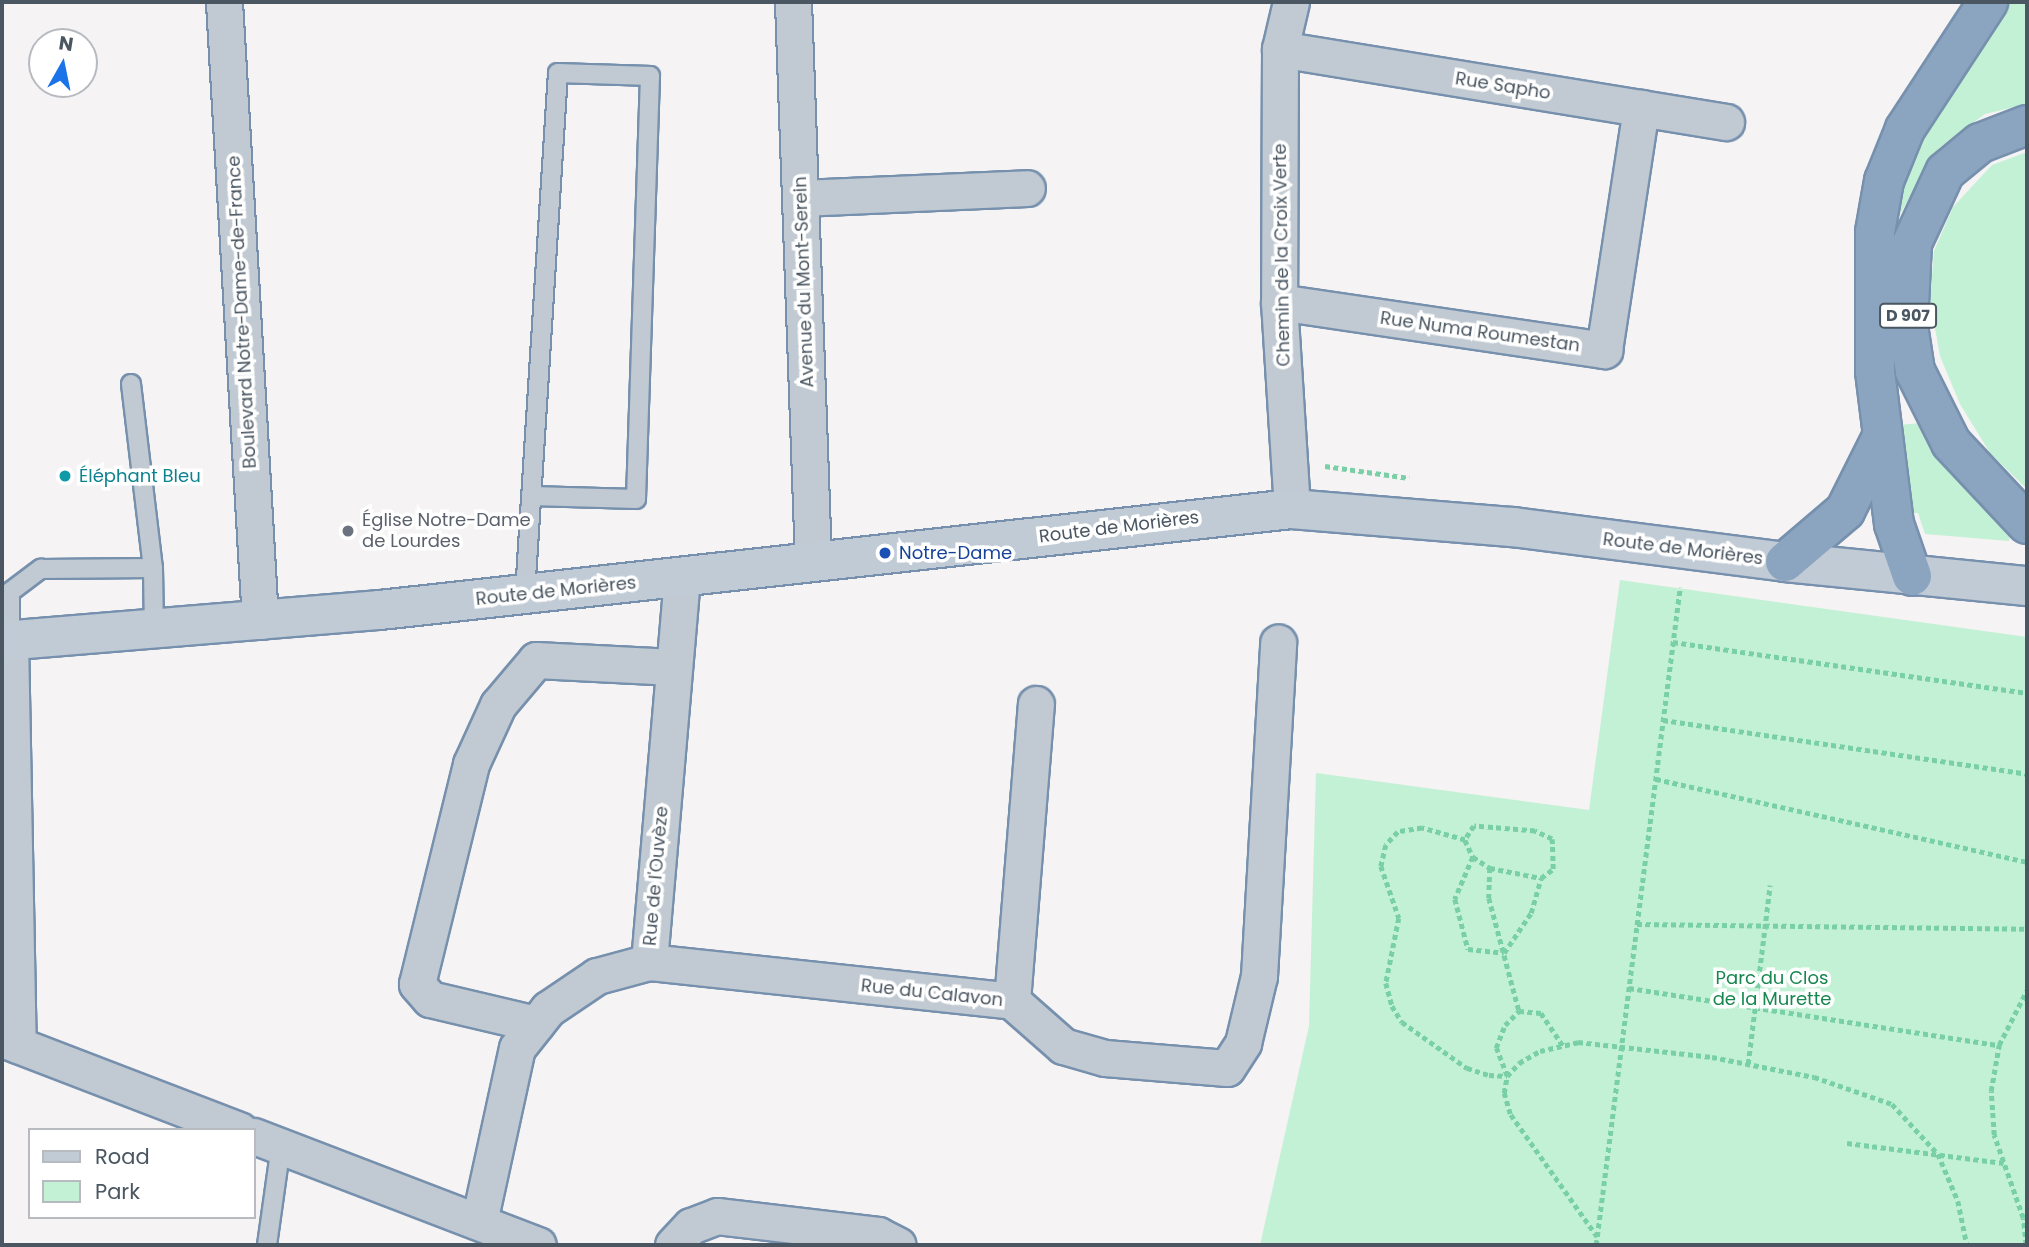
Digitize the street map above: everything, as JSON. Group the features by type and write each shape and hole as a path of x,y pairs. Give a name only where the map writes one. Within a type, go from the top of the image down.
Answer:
{"highway":[{"name":"D 907","path":"1912,576 1894,524 1882,437 1872,332 1875,232 1884,181 1905,129 1988,2"},
{"name":"D 907","path":"2027,125 1980,143 1945,172 1912,243 1908,326 1915,372 1945,433 2027,524"},
{"path":"1784,562 1845,510 1882,437"}],"main road":[{"name":"Route de Morières","path":"6,640 260,621 1292,509 1513,527 1784,562 2027,586"}],"street":[{"name":"Boulevard Notre-Dame-de-France","path":"224,2 260,621"},
{"name":"Avenue du Mont-Serein","path":"793,2 813,562"},
{"name":"Chemin de la Croix Verte","path":"1291,2 1280,49 1279,302 1292,509"},
{"name":"Rue Sapho","path":"1280,49 1726,122"},
{"name":"Rue Numa Roumestan","path":"1279,302 1604,350 1641,108"},
{"path":"801,198 1027,188"},
{"name":"Rue de l'Ouvèze","path":"478,1222 517,1048 548,1009 597,975 649,962 682,577"},
{"path":"6,640 10,1042 234,1128"},
{"name":"Rue du Calavon","path":"649,962 1012,1001 1063,1046 1105,1058 1227,1068 1243,1043 1259,976 1278,643"},
{"path":"536,1024 430,999 416,984 471,764 498,705 536,660 674,667"},
{"path":"1012,1001 1036,704"},
{"path":"267,1141 538,1245"},
{"path":"673,1245 691,1226 717,1216 878,1234 898,1245"}],"lane":[{"path":"525,594 558,73 650,76 636,499 532,496"},
{"path":"131,384 153,568 154,630"},
{"path":"6,640 10,592 41,569 153,568"},
{"path":"267,1141 267,1245"}],"path":[{"path":"1596,1245 1681,579"},
{"path":"1673,642 2027,692"},
{"path":"1663,720 2027,774"},
{"path":"1656,779 2027,862"},
{"path":"1465,840 1474,826 1535,831 1552,839 1553,869 1541,878 1531,913 1504,953"},
{"path":"1541,878 1490,869 1473,857 1465,840 1422,828 1398,832 1386,845 1381,866 1399,918 1386,983 1392,1006 1402,1022 1467,1068 1507,1076 1540,1051 1563,1046 1622,1045 1814,1077 1892,1104 1938,1154 1958,1201 1967,1245"},
{"path":"1473,857 1455,900 1468,949 1504,953"},
{"path":"1490,869 1489,898 1519,1011"},
{"path":"1748,1064 1770,886"},
{"path":"1637,924 2027,929"},
{"path":"1629,988 1999,1045"},
{"path":"2026,1245 2023,1218 1994,1135 1991,1091 1999,1045 2027,990"},
{"path":"1519,1011 1505,1025 1496,1048 1507,1076 1504,1093 1510,1114 1597,1237"},
{"path":"1519,1011 1541,1013 1563,1046"},
{"path":"1847,1143 2004,1163"}],"green space":[{"path":"2006,2 2027,2 2027,104 1985,114 1939,148 1893,226 1914,144"},
{"path":"2027,152 2027,489 1990,453 1960,404 1940,356 1930,300 1934,251 1953,207 1992,165"},
{"path":"1921,423 1946,463 2010,535 2009,541 1925,534 1918,513 1906,513 1899,425"},
{"name":"Parc du Clos de la Murette","path":"1620,580 2027,637 2027,1245 1260,1245 1309,1026 1316,773 1589,810"}],"place":[{"name":"Éléphant Bleu","path":"65,476"},
{"name":"Église Notre-Dame de Lourdes","path":"348,531"},
{"name":"Notre-Dame","path":"885,553"}]}
